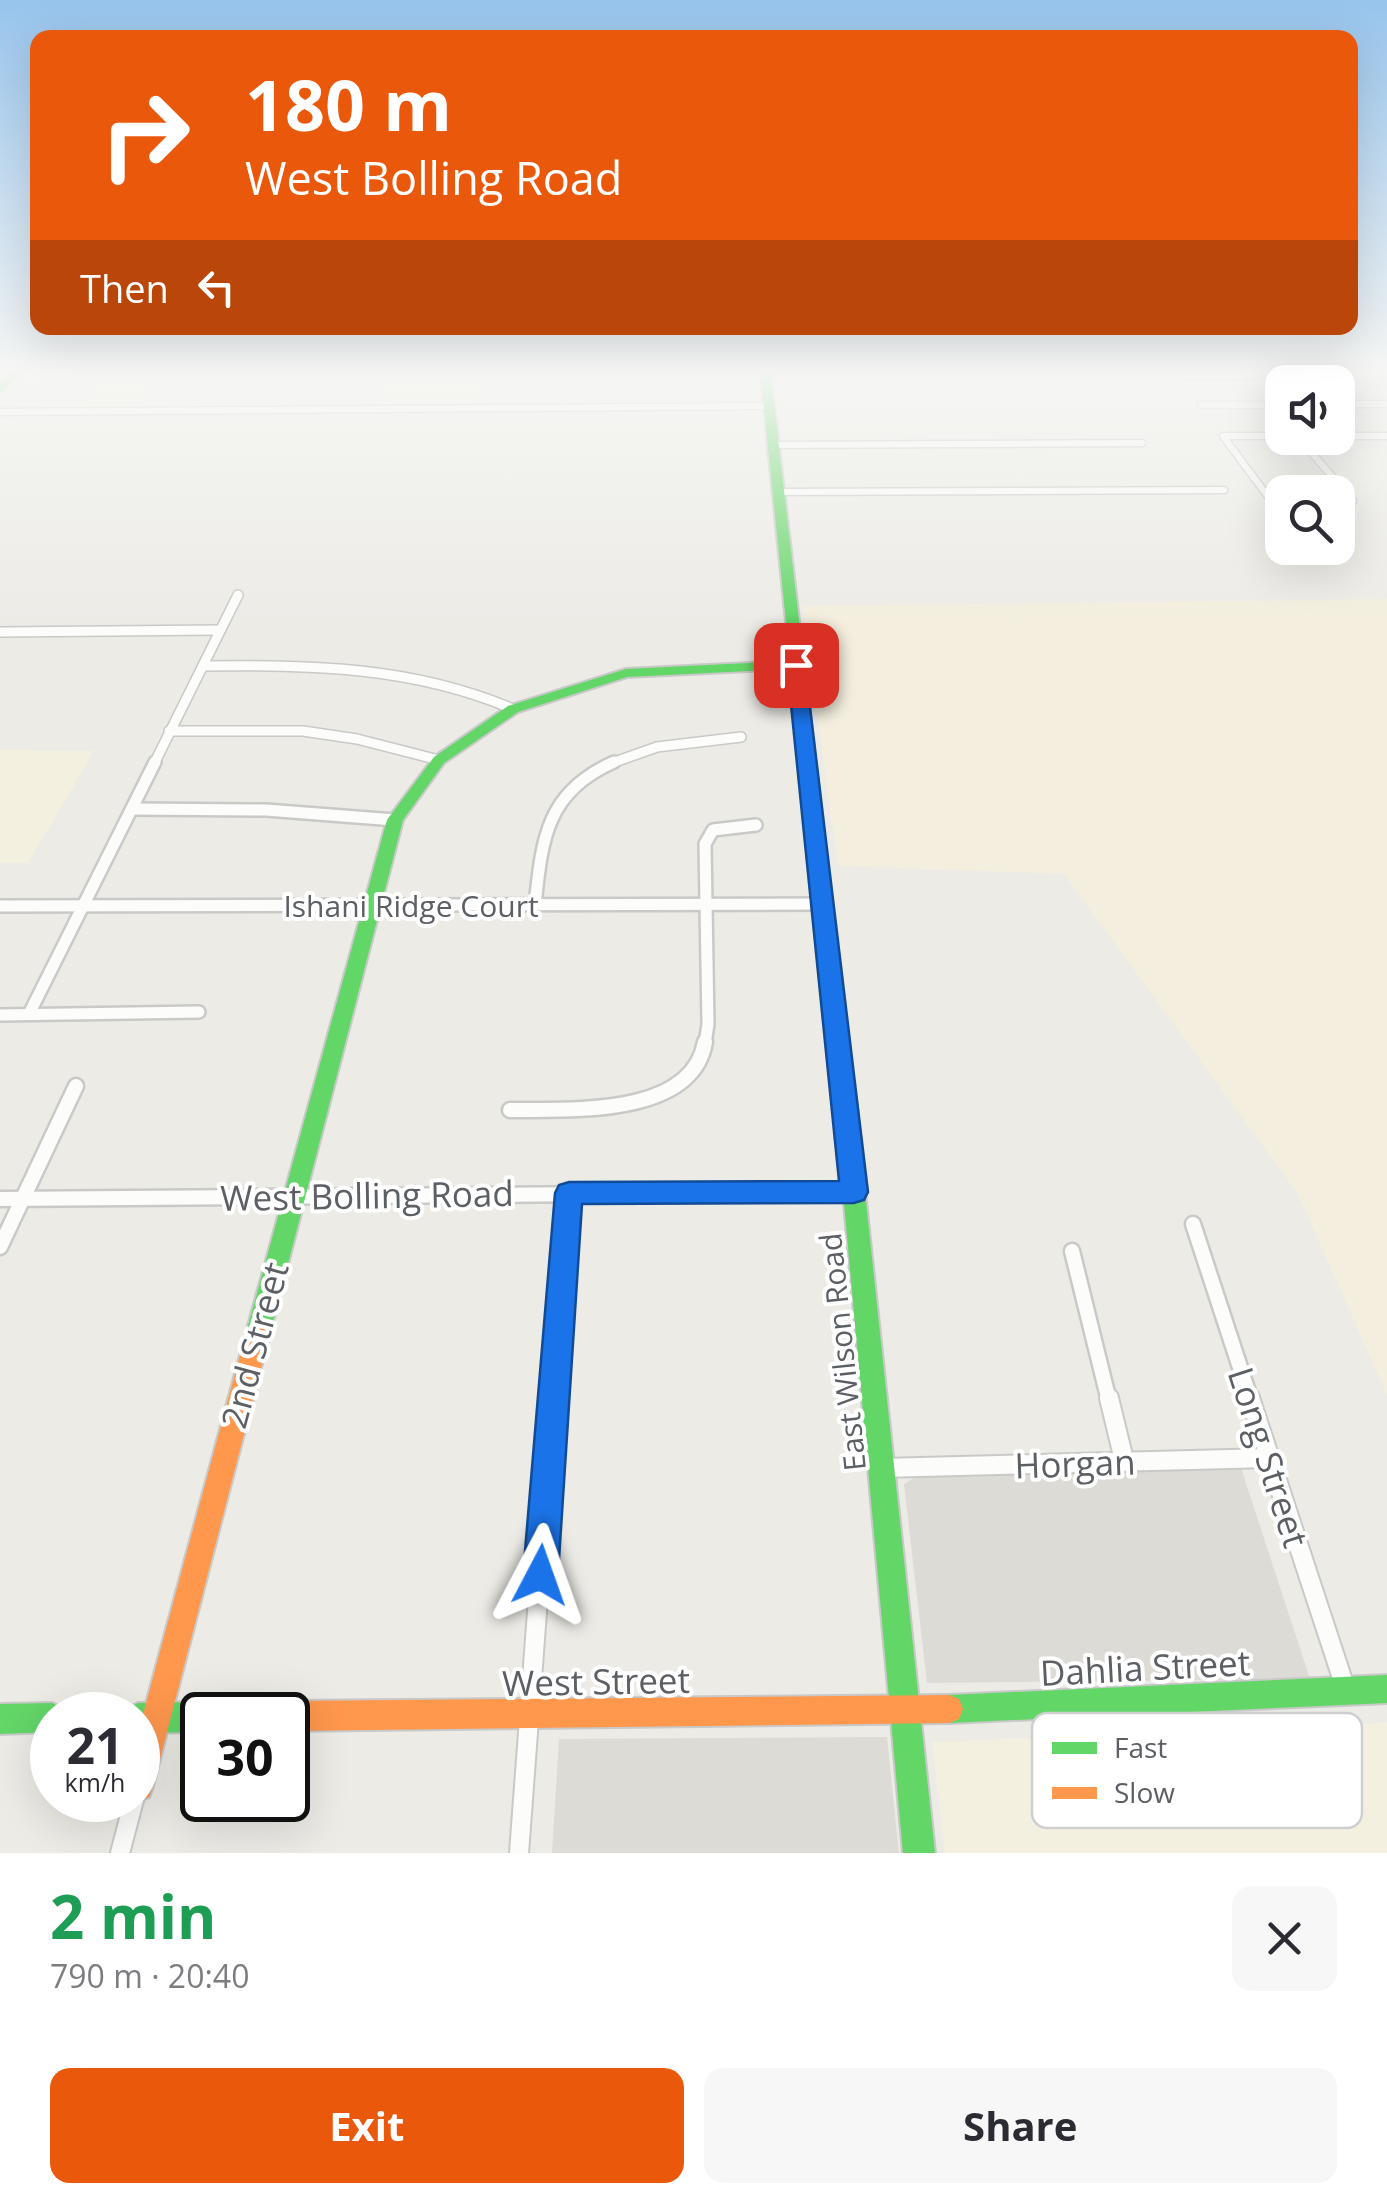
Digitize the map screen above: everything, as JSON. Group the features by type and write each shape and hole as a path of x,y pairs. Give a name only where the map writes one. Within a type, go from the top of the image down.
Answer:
{"street":[{"name":"East Wilson Road","path":"774,455 854,1192 919,1853"},
{"path":"1237,455 1265,493"},
{"path":"1314,455 1331,475"},
{"path":"777,492 1224,490"},
{"path":"28,1014 238,595"},
{"path":"0,632 220,630"},
{"path":"203,666 352,665 452,683 512,709"},
{"path":"133,809 266,810 395,820 440,760 512,709 626,673 796,665"},
{"path":"169,731 303,731 357,739 440,760"},
{"path":"535,905 545,829 568,795 592,772 627,754 673,743 741,737"},
{"name":"2nd Street","path":"154,1692 395,820"},
{"path":"510,1110 594,1109 660,1097 702,1060 708,1024 705,844 712,830 756,825"},
{"name":"Ishani Ridge Court","path":"0,906 822,904"},
{"path":"0,1014 199,1012"},
{"path":"0,1247 76,1086"},
{"name":"West Bolling Road","path":"0,1199 854,1192"},
{"path":"519,1853 569,1193"},
{"name":"Long Street","path":"1193,1224 1346,1691"},
{"path":"1072,1250 1124,1460"},
{"name":"Horgan","path":"882,1468 1269,1458"},
{"name":"Dahlia Street","path":"905,1710 1387,1689"},
{"name":"West Street","path":"310,1716 905,1710"},
{"path":"0,1719 30,1718"},
{"path":"120,1853 128,1822"}],"shaded area":[{"path":"0,750 94,751 28,863 0,863"},
{"path":"1241,1468 1310,1679 927,1683 904,1484 917,1476"},
{"path":"1387,1723 1387,1853 945,1853 932,1742 1032,1738 1032,1828 1362,1828 1362,1724"},
{"path":"887,1737 899,1853 552,1853 559,1739"}],"sand":[{"path":"1387,599 1387,1395 1298,1194 1064,874 838,866 802,606"}],"traffic: fast":[{"path":"774,455 854,1192 919,1853"},
{"path":"258,1333 395,820 439,760 513,709 626,673 796,665"},
{"path":"949,1709 1387,1689"},
{"path":"160,1718 180,1717"},
{"path":"0,1719 30,1718"}],"traffic: slow":[{"path":"160,1703 258,1333"},
{"path":"310,1716 949,1709"}],"route":[{"path":"540,1575 569,1193 854,1192 796,665"}]}
